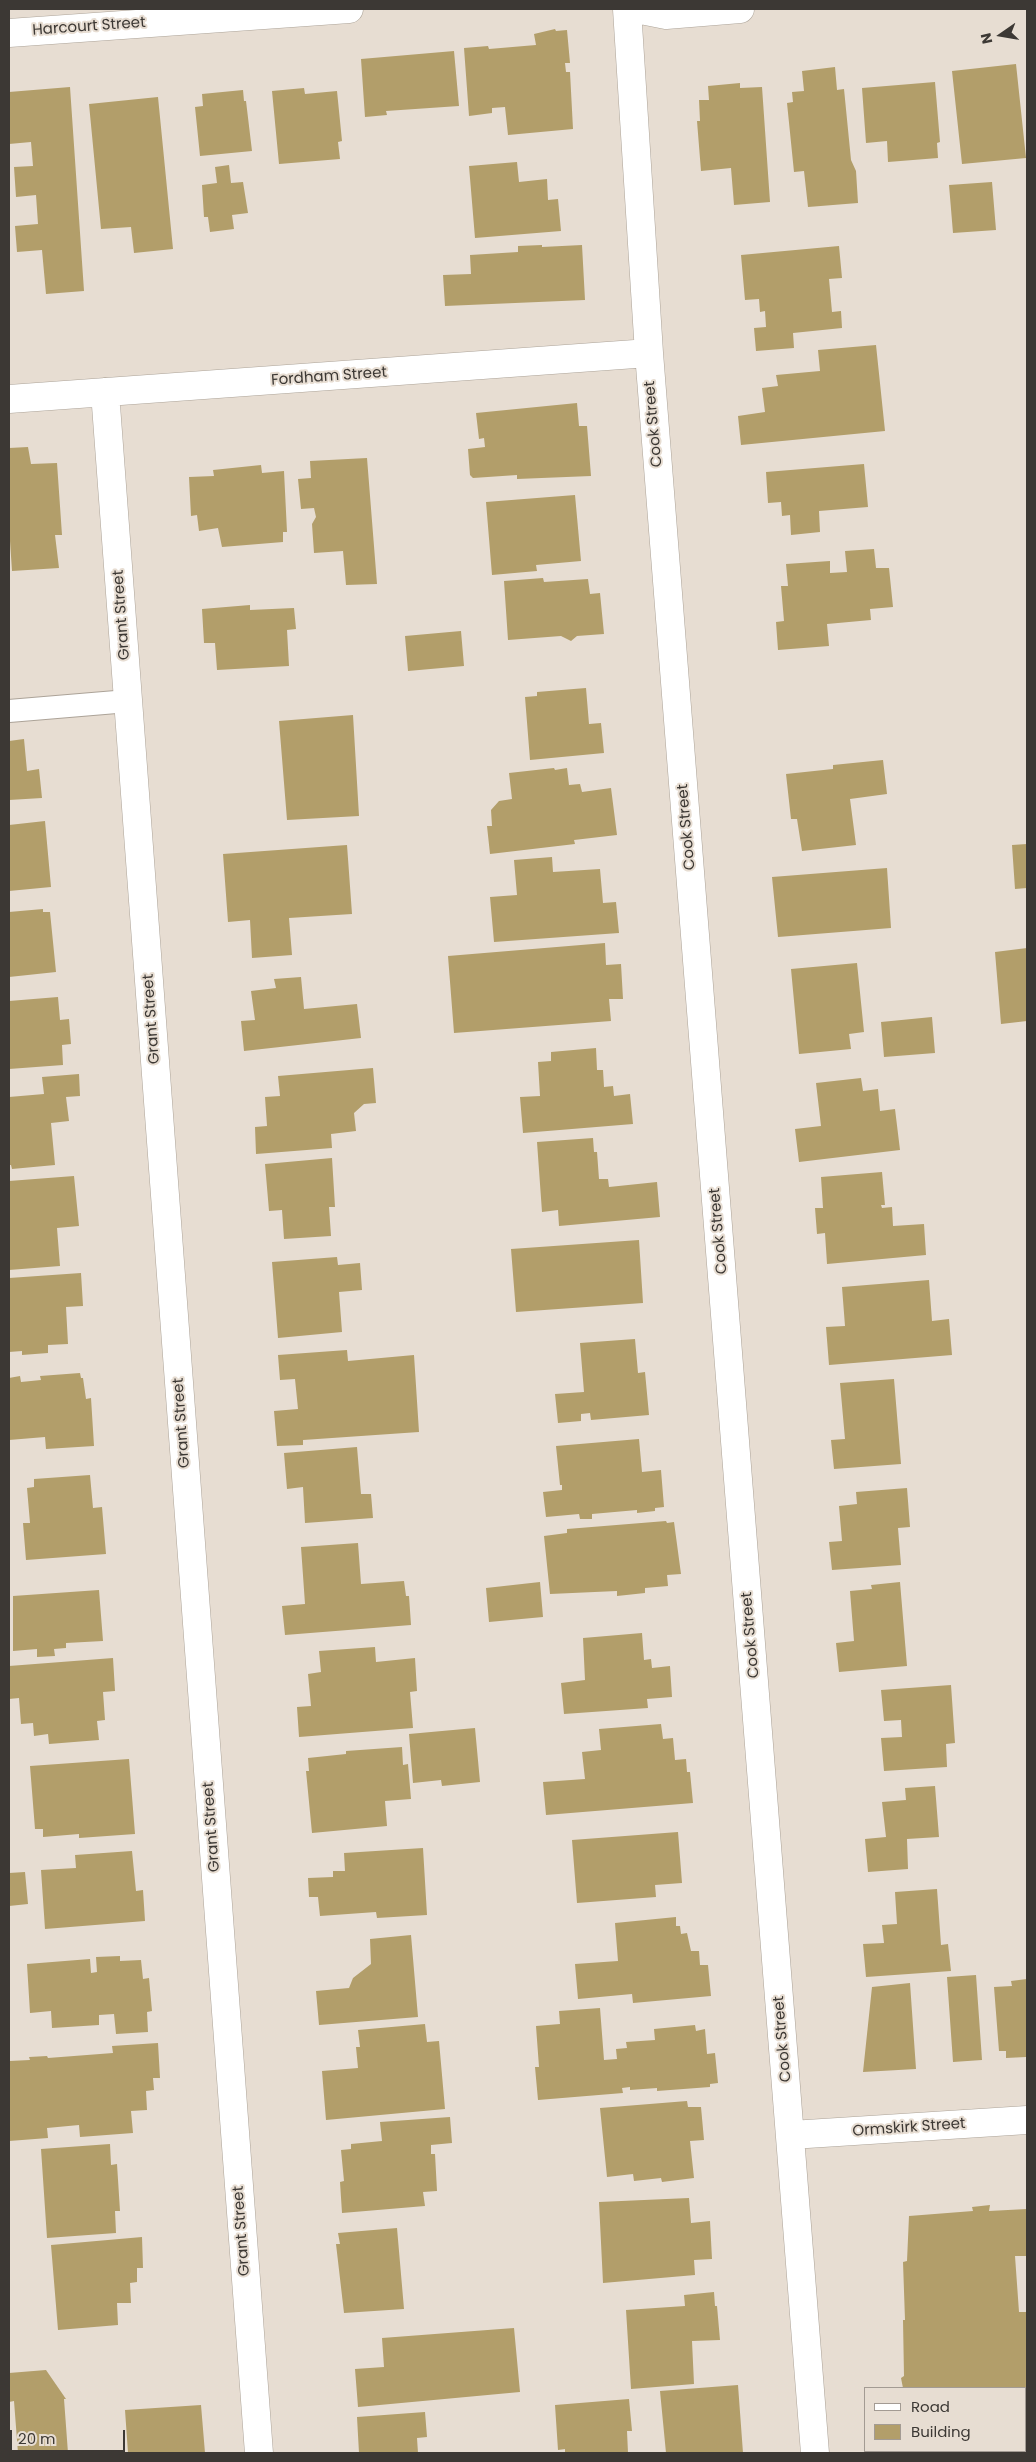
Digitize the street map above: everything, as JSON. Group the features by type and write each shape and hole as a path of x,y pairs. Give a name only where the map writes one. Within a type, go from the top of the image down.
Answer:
{"street":[{"name":"Harcourt Street","path":"9,33 349,9"},
{"name":"Cook Street","path":"626,9 649,354 791,2135 808,2384 815,2453"},
{"path":"636,9 666,15 740,9"},
{"name":"Fordham Street","path":"9,399 649,354"},
{"name":"Grant Street","path":"106,392 259,2453"},
{"name":"Ormskirk Street","path":"791,2135 1027,2120"}],"lane":[{"path":"9,711 128,701"}],"building":[{"path":"555,29 556,31 567,30 570,63 565,63 566,72 570,72 573,129 508,135 505,107 492,108 492,113 469,116 464,48 488,46 489,49 536,45 534,34"},
{"path":"454,51 459,106 386,111 387,115 365,117 361,59"},
{"path":"1016,64 1026,158 962,164 952,71"},
{"path":"835,67 837,90 844,89 851,160 856,171 858,203 808,207 804,171 794,172 787,103 793,102 792,92 804,91 802,71"},
{"path":"935,82 940,142 937,143 938,158 888,162 887,141 866,143 862,88"},
{"path":"740,83 740,88 762,87 770,202 734,205 731,168 701,171 697,121 700,121 699,100 709,100 708,86"},
{"path":"70,87 84,291 46,294 42,250 17,252 15,226 38,224 36,195 16,197 14,167 33,166 31,142 9,144 9,92"},
{"path":"304,88 305,94 337,91 342,141 338,142 340,159 279,164 272,91"},
{"path":"243,90 252,151 200,156 195,107 203,106 202,94"},
{"path":"158,97 173,249 134,253 131,227 101,229 89,104"},
{"path":"517,162 519,182 547,179 548,200 558,199 561,231 475,238 469,166"},
{"path":"229,165 231,183 243,182 248,213 232,215 234,229 210,232 208,217 204,217 202,185 217,183 215,167"},
{"path":"992,182 996,230 953,233 949,185"},
{"path":"542,245 542,247 582,245 585,300 445,306 443,275 471,274 470,255 518,252 518,246"},
{"path":"839,246 842,278 829,279 832,312 841,311 842,328 793,333 794,348 756,351 754,328 766,327 765,311 760,312 759,299 745,300 741,255"},
{"path":"876,345 885,431 741,445 738,416 765,412 762,388 778,386 776,375 820,371 818,350"},
{"path":"577,403 579,426 587,426 591,476 517,479 517,475 473,478 470,475 468,449 485,447 484,438 479,439 476,413"},
{"path":"28,447 31,464 57,463 62,535 55,535 59,568 12,571 9,526 9,448"},
{"path":"367,458 377,584 346,585 343,551 314,553 312,524 316,517 314,508 301,509 298,479 311,478 310,461"},
{"path":"864,464 868,507 819,511 820,532 791,535 790,515 782,516 781,502 768,503 766,472"},
{"path":"261,465 262,473 284,471 287,532 283,532 283,542 222,547 218,528 199,531 197,515 191,516 189,477 214,476 213,470"},
{"path":"575,495 581,561 536,565 537,571 492,575 486,502"},
{"path":"874,549 876,568 889,568 893,607 870,609 871,620 827,624 829,646 778,650 776,622 784,621 781,586 788,586 786,564 830,561 830,573 847,572 845,551"},
{"path":"543,578 544,582 588,579 590,594 600,593 604,634 577,636 571,641 561,636 508,640 504,581"},
{"path":"250,605 250,610 294,608 296,629 287,630 289,666 217,670 215,643 204,643 202,609"},
{"path":"461,631 464,666 408,671 405,636"},
{"path":"586,688 589,724 601,723 604,753 530,760 525,697 537,696 537,692"},
{"path":"353,715 359,816 287,820 279,721"},
{"path":"24,739 27,771 39,769 42,798 9,800 9,741"},
{"path":"883,760 887,794 850,799 856,845 802,851 797,819 791,819 786,774 833,769 833,765"},
{"path":"554,768 555,770 567,768 569,785 580,784 582,792 611,788 617,835 574,840 575,844 490,854 487,826 492,826 491,810 499,801 512,799 509,773"},
{"path":"45,821 51,887 9,891 9,825"},
{"path":"1027,844 1027,888 1015,889 1012,845"},
{"path":"347,845 352,914 289,918 292,955 252,958 250,920 228,922 223,854"},
{"path":"552,857 553,872 600,869 603,903 616,902 619,933 494,942 490,897 517,895 514,860"},
{"path":"887,868 891,928 778,937 772,877"},
{"path":"43,909 43,912 50,912 56,972 9,977 9,912"},
{"path":"605,943 606,965 621,964 623,999 609,999 611,1021 454,1033 448,956"},
{"path":"1027,948 1027,1021 1001,1024 995,952"},
{"path":"857,963 864,1032 849,1034 851,1049 799,1054 791,969"},
{"path":"301,977 304,1009 357,1004 361,1038 244,1051 241,1021 255,1020 251,991 276,988 274,979"},
{"path":"58,997 60,1020 69,1019 71,1044 62,1045 63,1065 9,1069 9,1001"},
{"path":"932,1017 935,1053 884,1057 881,1022"},
{"path":"596,1048 597,1070 603,1070 604,1087 613,1086 614,1096 630,1094 633,1124 523,1133 520,1097 540,1096 538,1062 551,1061 551,1052"},
{"path":"373,1068 376,1103 364,1104 354,1113 356,1131 331,1134 332,1148 256,1154 255,1127 267,1126 265,1097 280,1096 278,1076"},
{"path":"79,1074 80,1096 66,1097 69,1121 51,1123 55,1165 12,1169 11,1165 9,1165 9,1097 44,1094 42,1077"},
{"path":"861,1078 863,1091 878,1089 880,1111 895,1109 900,1150 799,1162 795,1129 821,1126 816,1083"},
{"path":"593,1138 594,1152 597,1152 599,1179 608,1179 609,1187 657,1182 660,1217 559,1226 558,1210 542,1212 537,1142"},
{"path":"332,1158 335,1207 329,1207 331,1236 284,1239 282,1210 269,1211 265,1164"},
{"path":"882,1172 885,1205 881,1205 882,1208 892,1207 893,1226 924,1224 926,1255 827,1264 825,1233 817,1234 815,1208 823,1208 821,1177"},
{"path":"74,1176 79,1226 57,1228 60,1266 9,1270 9,1181"},
{"path":"639,1240 643,1303 516,1312 511,1249"},
{"path":"337,1257 338,1265 360,1263 362,1290 339,1292 342,1332 278,1338 272,1262"},
{"path":"81,1273 83,1306 66,1307 68,1344 48,1345 48,1353 22,1355 22,1351 9,1352 9,1278"},
{"path":"929,1280 932,1321 949,1319 952,1355 829,1365 826,1327 845,1326 842,1287"},
{"path":"635,1339 638,1373 645,1372 649,1415 591,1420 590,1413 581,1414 581,1421 558,1423 555,1394 584,1392 580,1343"},
{"path":"347,1350 348,1361 414,1355 419,1432 303,1440 303,1445 277,1446 274,1411 298,1409 295,1379 280,1380 278,1355"},
{"path":"80,1373 81,1378 83,1378 86,1399 91,1398 94,1446 46,1449 45,1437 9,1440 9,1378 20,1376 21,1382 41,1380 40,1376"},
{"path":"894,1379 901,1464 834,1469 831,1440 845,1439 840,1383"},
{"path":"639,1439 642,1472 661,1470 664,1507 655,1508 655,1511 637,1513 637,1510 592,1514 592,1519 580,1519 579,1514 546,1517 543,1492 562,1490 556,1446"},
{"path":"357,1447 361,1494 371,1494 373,1518 305,1523 303,1487 287,1489 284,1453"},
{"path":"90,1475 93,1508 102,1507 106,1554 26,1560 23,1523 30,1523 27,1488 34,1487 34,1479"},
{"path":"907,1488 910,1527 898,1528 901,1565 832,1570 829,1542 842,1541 839,1506 857,1504 856,1492"},
{"path":"666,1521 667,1523 674,1522 681,1574 667,1575 668,1586 645,1588 645,1593 617,1596 617,1591 550,1594 544,1536 567,1533 567,1529"},
{"path":"358,1543 361,1584 404,1581 406,1596 409,1596 411,1625 285,1635 282,1606 305,1604 301,1547"},
{"path":"540,1582 543,1617 489,1622 486,1588"},
{"path":"900,1582 907,1666 839,1672 836,1643 854,1641 850,1591 872,1589 871,1585"},
{"path":"99,1590 103,1641 66,1643 66,1648 54,1649 55,1656 37,1657 37,1649 13,1651 13,1596"},
{"path":"642,1633 644,1660 651,1659 652,1668 670,1666 672,1697 647,1699 648,1708 564,1714 561,1683 585,1680 583,1638"},
{"path":"375,1647 376,1662 415,1658 417,1691 410,1692 413,1728 299,1737 297,1707 311,1706 308,1674 321,1672 319,1651"},
{"path":"113,1658 115,1691 103,1692 105,1720 97,1721 99,1740 49,1744 48,1734 34,1736 33,1723 21,1724 19,1698 9,1699 9,1666"},
{"path":"951,1685 955,1743 946,1744 947,1767 884,1771 881,1738 902,1737 901,1720 884,1721 881,1690"},
{"path":"661,1724 663,1739 673,1738 675,1760 686,1759 687,1772 690,1772 693,1803 546,1815 543,1782 585,1779 582,1752 601,1750 599,1729"},
{"path":"475,1728 480,1782 442,1786 441,1780 413,1783 409,1734"},
{"path":"402,1747 403,1765 408,1764 411,1799 385,1801 387,1826 312,1833 306,1771 309,1771 308,1758 346,1754 346,1751"},
{"path":"129,1759 135,1834 79,1838 79,1834 43,1837 43,1829 35,1829 30,1766"},
{"path":"935,1786 939,1837 907,1839 908,1869 868,1872 865,1839 886,1837 882,1802 906,1800 905,1788"},
{"path":"678,1832 682,1883 655,1885 656,1897 577,1903 572,1840"},
{"path":"423,1848 427,1915 377,1918 376,1912 320,1916 318,1897 309,1897 308,1878 333,1877 333,1871 345,1871 344,1853"},
{"path":"132,1851 136,1891 143,1890 145,1921 45,1929 41,1870 76,1868 75,1855"},
{"path":"25,1872 28,1904 9,1906 9,1873"},
{"path":"937,1889 941,1945 948,1944 951,1971 866,1977 863,1944 884,1943 882,1925 897,1924 895,1892"},
{"path":"676,1917 676,1926 680,1926 681,1934 687,1933 691,1951 699,1951 700,1965 708,1965 711,1996 633,2003 632,1994 578,1999 575,1964 618,1961 615,1923"},
{"path":"411,1935 418,2017 319,2025 316,1991 349,1988 353,1978 371,1964 370,1939"},
{"path":"120,1956 120,1961 141,1960 143,1979 149,1978 152,2011 147,2012 148,2032 116,2034 114,2014 99,2015 99,2025 52,2028 51,2011 30,2013 27,1964 90,1959 91,1973 97,1972 96,1957"},
{"path":"976,1975 982,2060 953,2062 947,1977"},
{"path":"1027,1979 1026,2057 1006,2058 1006,2051 999,2051 994,1987 1012,1986 1011,1981"},
{"path":"910,1983 916,2069 863,2072 872,1987"},
{"path":"600,2008 604,2060 617,2059 616,2049 627,2048 626,2042 655,2040 654,2029 695,2025 696,2031 705,2029 707,2054 715,2053 718,2083 710,2084 710,2087 657,2091 657,2088 630,2090 630,2087 622,2088 623,2093 538,2100 535,2067 539,2067 536,2026 560,2024 559,2011"},
{"path":"425,2024 427,2042 439,2041 445,2109 326,2120 322,2071 358,2068 356,2047 360,2047 358,2030"},
{"path":"158,2043 160,2078 153,2078 154,2090 146,2091 147,2110 131,2111 133,2133 80,2137 79,2125 47,2128 48,2138 9,2141 9,2061 30,2060 29,2057 47,2056 48,2058 113,2053 112,2046"},
{"path":"687,2101 688,2107 701,2107 704,2140 690,2141 694,2178 662,2182 661,2178 634,2181 633,2174 607,2177 600,2108"},
{"path":"450,2117 452,2143 431,2145 431,2154 435,2154 437,2191 423,2192 425,2206 342,2213 340,2182 344,2181 341,2150 351,2149 351,2144 382,2141 380,2122"},
{"path":"110,2144 111,2165 117,2164 120,2211 115,2211 116,2233 47,2238 41,2149"},
{"path":"689,2198 691,2223 710,2221 712,2259 694,2260 695,2275 603,2283 599,2202"},
{"path":"990,2205 989,2211 1027,2209 1027,2256 1015,2256 1019,2312 1027,2312 1027,2440 1026,2387 903,2387 901,2378 904,2376 903,2320 905,2320 903,2262 907,2261 909,2216 973,2211 972,2207"},
{"path":"397,2228 404,2309 344,2313 336,2244 340,2244 338,2233"},
{"path":"142,2237 143,2268 137,2268 137,2282 130,2283 131,2303 117,2303 118,2325 58,2330 51,2245"},
{"path":"714,2292 720,2340 692,2341 694,2384 631,2389 626,2310 685,2306 684,2295"},
{"path":"514,2328 520,2392 358,2407 355,2369 384,2367 382,2338"},
{"path":"46,2370 66,2399 64,2399 68,2453 18,2453 14,2401 9,2402 9,2373"},
{"path":"738,2385 743,2453 666,2453 660,2391"},
{"path":"629,2399 632,2431 627,2431 628,2453 565,2453 565,2449 558,2450 555,2405"},
{"path":"201,2405 205,2453 128,2453 125,2410"},
{"path":"425,2412 427,2437 417,2438 418,2453 359,2453 357,2417"}]}
